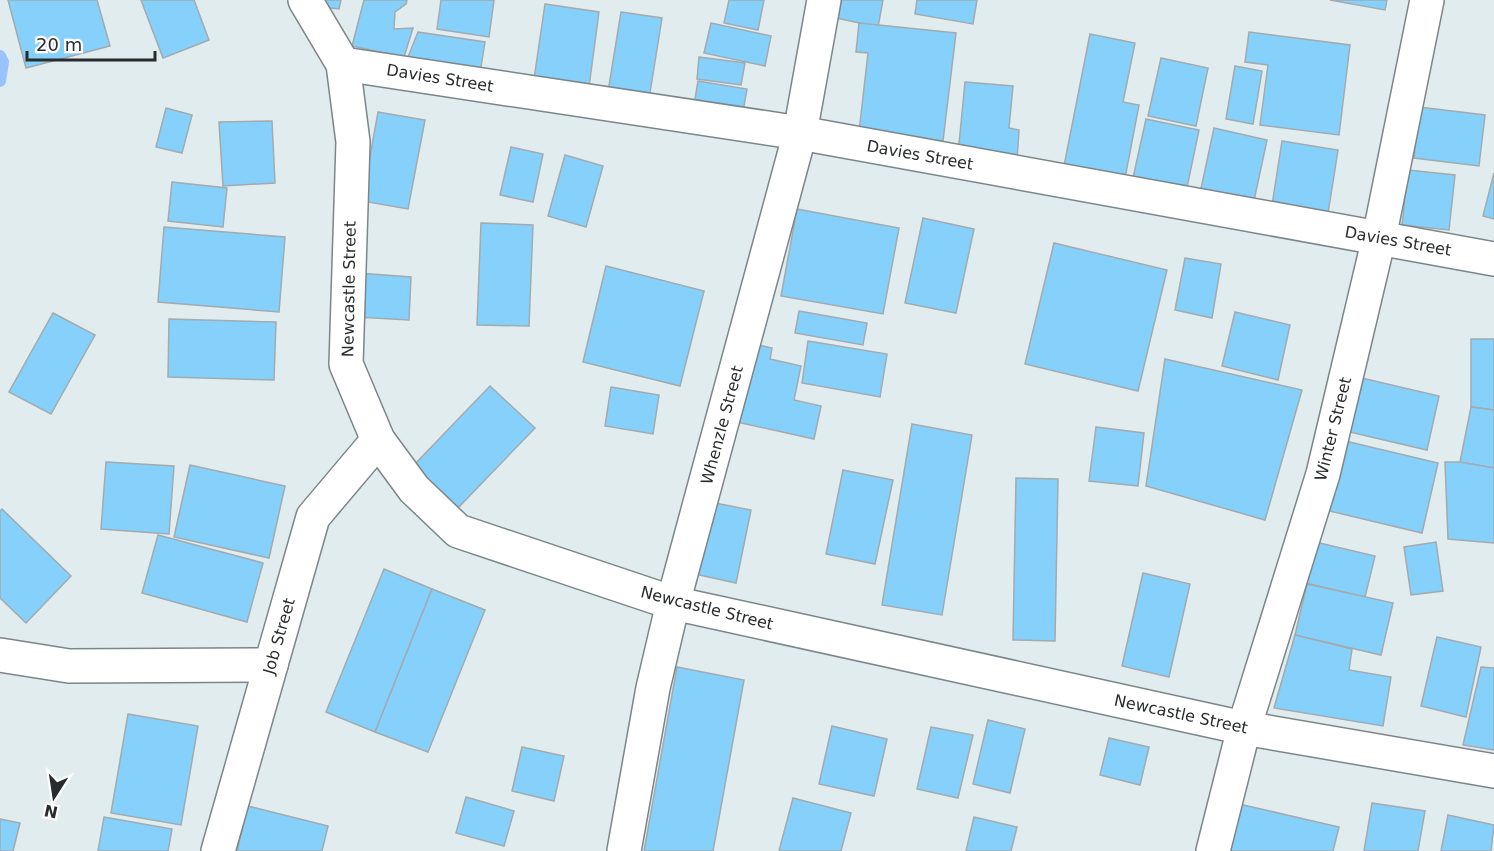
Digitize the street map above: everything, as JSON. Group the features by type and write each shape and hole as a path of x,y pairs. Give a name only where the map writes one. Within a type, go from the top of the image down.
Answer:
{"street":[{"name":"Newcastle Street","path":"305,0 343,64 353,142 346,364 378,440 414,489 458,531 673,603 1244,728 1494,771"},
{"name":"Whenzle Street","path":"624,851 653,688 673,603 801,133 824,0"},
{"name":"Winter Street","path":"1213,851 1244,728 1323,474 1379,238 1427,0"},
{"name":"Davies Street","path":"343,64 801,133 1494,259"},
{"name":"Job Street","path":"218,851 313,517 378,440"},
{"path":"0,654 69,666 271,665"}],"building":[{"path":"8,0 97,0 110,46 26,68"},
{"path":"141,0 194,0 209,40 163,58"},
{"path":"306,0 341,0 339,9 305,5"},
{"path":"364,0 407,0 406,4 395,12 394,29 413,28 404,57 352,46"},
{"path":"441,0 494,0 489,37 437,29"},
{"path":"729,0 764,0 758,30 724,23"},
{"path":"840,0 883,0 878,27 836,18"},
{"path":"917,0 977,0 973,24 915,14"},
{"path":"1330,0 1387,0 1385,10"},
{"path":"545,4 599,12 589,87 534,79"},
{"path":"621,12 662,18 649,99 608,92"},
{"path":"711,23 771,36 765,66 704,53"},
{"path":"859,23 956,33 943,141 859,132 868,53 856,52"},
{"path":"418,32 485,42 480,73 406,62"},
{"path":"1249,32 1350,45 1339,135 1260,125 1268,65 1245,62"},
{"path":"1090,34 1135,43 1123,102 1139,105 1125,178 1064,166"},
{"path":"699,57 745,63 741,85 697,79"},
{"path":"1161,58 1208,68 1196,126 1148,116"},
{"path":"1235,66 1262,71 1253,124 1226,119"},
{"path":"698,81 747,89 742,117 693,110"},
{"path":"965,82 1013,86 1009,128 1019,130 1017,160 958,154"},
{"path":"1419,107 1485,115 1479,166 1414,158"},
{"path":"166,108 192,115 182,153 156,147"},
{"path":"378,112 425,120 408,209 362,201"},
{"path":"1146,119 1199,130 1185,197 1131,187"},
{"path":"272,121 275,183 223,186 219,122"},
{"path":"1214,128 1267,140 1252,210 1199,198"},
{"path":"1282,141 1338,150 1326,226 1270,218"},
{"path":"511,147 543,154 533,202 500,195"},
{"path":"565,155 603,166 586,227 548,216"},
{"path":"1408,170 1455,175 1449,230 1402,225"},
{"path":"1494,173 1494,219 1483,216"},
{"path":"172,182 227,188 223,227 168,221"},
{"path":"797,209 899,228 883,314 781,296"},
{"path":"923,218 974,229 956,313 905,303"},
{"path":"481,223 533,225 529,326 477,325"},
{"path":"164,227 285,237 279,312 158,302"},
{"path":"1054,243 1167,270 1138,391 1025,364"},
{"path":"1185,258 1221,264 1212,318 1175,310"},
{"path":"606,266 704,291 680,386 583,362"},
{"path":"358,273 411,277 409,320 356,317"},
{"path":"799,311 867,323 863,345 795,333"},
{"path":"1235,312 1290,325 1278,380 1222,366"},
{"path":"53,313 95,335 51,414 9,392"},
{"path":"169,319 276,322 274,380 168,377"},
{"path":"1471,339 1494,339 1494,410 1471,407"},
{"path":"808,341 887,354 880,397 802,383"},
{"path":"749,343 772,348 770,359 801,366 794,400 821,406 814,439 732,421"},
{"path":"1165,359 1302,390 1265,520 1146,486"},
{"path":"1353,376 1439,396 1427,450 1341,430"},
{"path":"490,386 535,428 457,509 413,466"},
{"path":"611,387 659,395 653,434 605,426"},
{"path":"1471,407 1494,410 1494,468 1460,462"},
{"path":"912,424 972,435 942,615 882,605"},
{"path":"1096,427 1144,433 1138,486 1089,481"},
{"path":"1337,439 1438,463 1422,533 1321,509"},
{"path":"106,462 174,466 169,534 101,529"},
{"path":"1445,462 1460,462 1494,468 1494,543 1448,539"},
{"path":"190,465 285,486 269,558 174,537"},
{"path":"843,470 893,480 875,564 826,554"},
{"path":"1016,478 1058,479 1055,641 1013,640"},
{"path":"705,501 751,510 736,583 690,573"},
{"path":"2,509 71,576 26,623 0,598 0,511"},
{"path":"158,535 263,563 247,622 142,593"},
{"path":"1311,541 1375,556 1365,597 1301,582"},
{"path":"1436,542 1443,591 1411,595 1404,547"},
{"path":"384,569 432,589 375,732 326,712"},
{"path":"1143,573 1190,584 1169,677 1122,666"},
{"path":"1307,584 1393,603 1381,655 1295,635"},
{"path":"432,589 485,610 428,752 375,732"},
{"path":"1295,635 1352,649 1349,670 1391,677 1383,726 1274,708"},
{"path":"1437,637 1481,647 1466,717 1421,706"},
{"path":"677,667 744,680 713,851 644,851"},
{"path":"1481,667 1494,668 1494,750 1463,745"},
{"path":"128,714 198,726 181,825 111,813"},
{"path":"988,720 1025,729 1010,793 973,784"},
{"path":"832,726 887,739 874,796 819,784"},
{"path":"931,727 973,735 958,798 917,789"},
{"path":"1109,738 1149,747 1140,785 1100,775"},
{"path":"522,747 564,756 554,801 512,791"},
{"path":"466,797 514,811 504,846 456,833"},
{"path":"793,798 851,813 841,851 779,851"},
{"path":"1372,803 1425,811 1418,851 1364,851"},
{"path":"1239,804 1339,827 1333,851 1228,851"},
{"path":"248,806 328,826 322,851 237,851"},
{"path":"1448,815 1494,825 1491,851 1441,851"},
{"path":"104,817 172,829 168,851 98,851"},
{"path":"974,817 1017,827 1011,851 966,851"},
{"path":"0,819 20,823 13,851 0,851"}],"waterway":[{"path":"0,56 3,62 0,81"}]}
